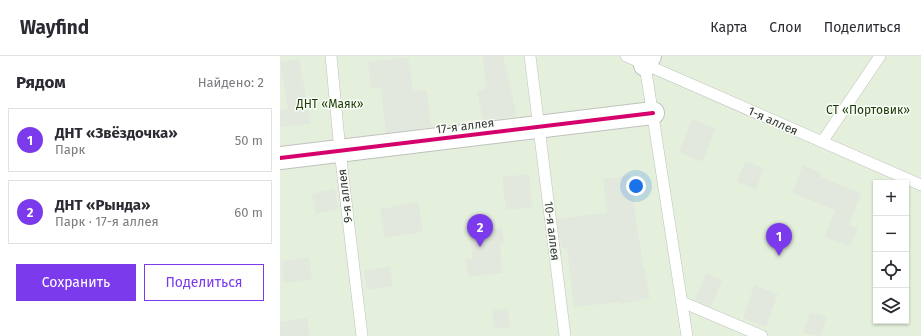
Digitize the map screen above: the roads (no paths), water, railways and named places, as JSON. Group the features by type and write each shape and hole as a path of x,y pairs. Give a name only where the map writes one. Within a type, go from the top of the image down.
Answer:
{"street":[{"name":"17-я аллея","path":"280,158 653,113"}],"lane":[{"name":"9-я аллея","path":"331,56 340,151 362,336"},
{"name":"10-я аллея","path":"530,56 565,336"},
{"path":"822,142 880,56"},
{"path":"641,59 653,113 687,336"},
{"name":"1-я аллея","path":"641,59 822,142 921,185"},
{"path":"682,302 762,336"}],"place":[{"name":"ДНТ «Рында»","path":"480,247"},
{"name":"ДНТ «Звёздочка»","path":"779,256"}],"park label":[{"name":"ДНТ «Маяк»","path":"330,104"},
{"name":"СТ «Портовик»","path":"868,110"}]}
